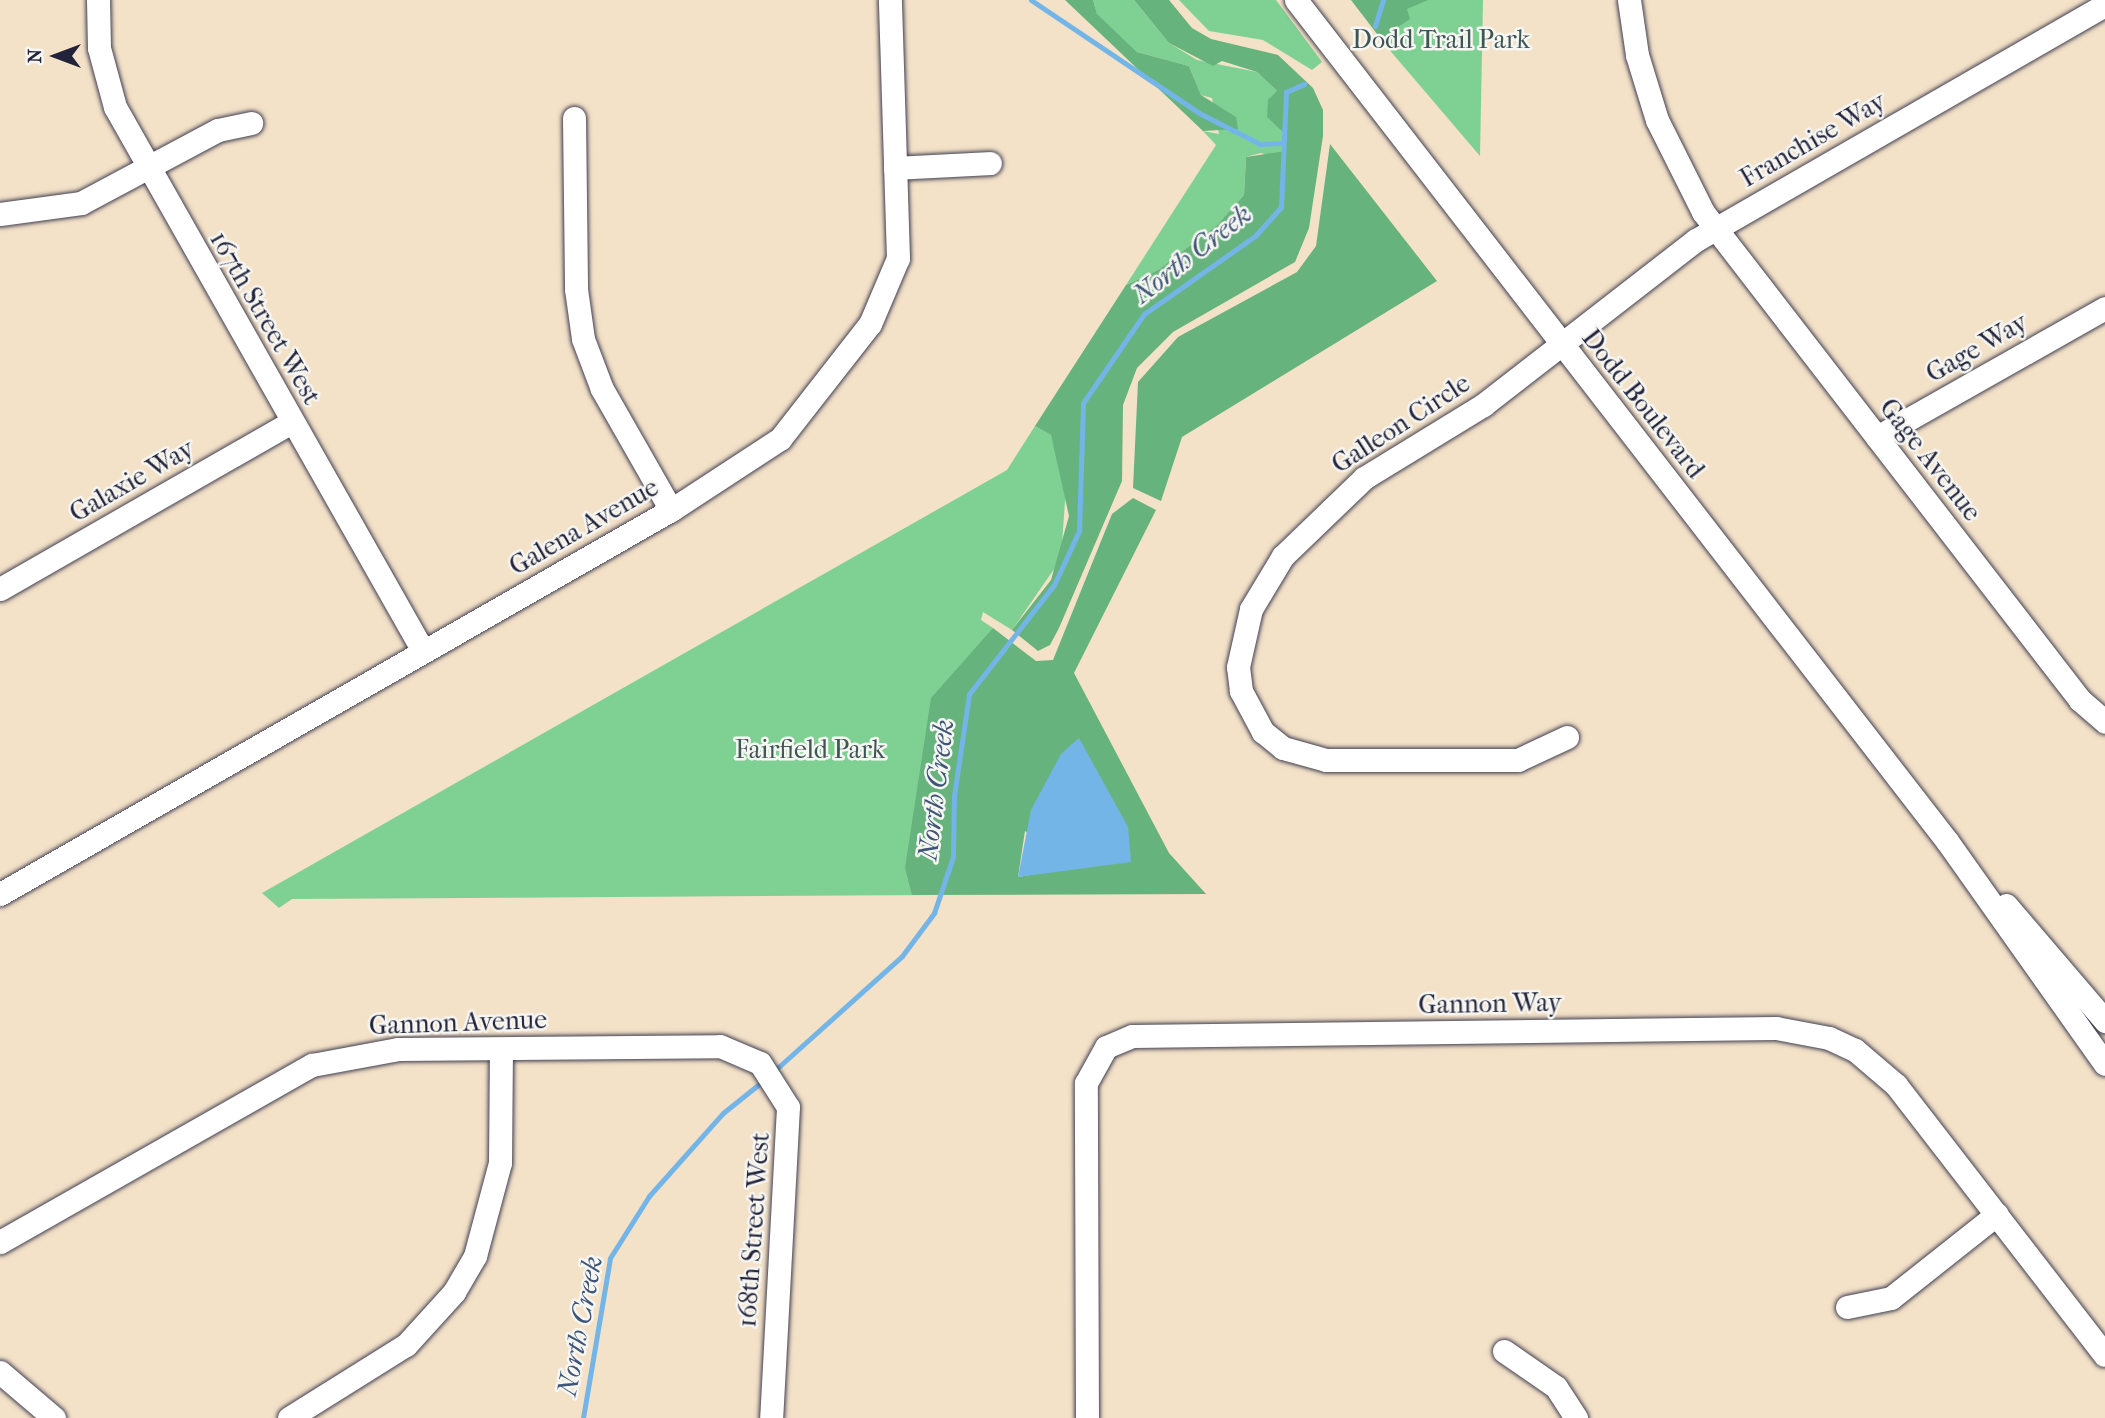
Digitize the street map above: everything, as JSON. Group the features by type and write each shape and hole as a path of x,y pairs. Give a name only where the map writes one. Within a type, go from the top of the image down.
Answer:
{"street":[{"name":"167th Street West","path":"98,0 99,48 115,107 148,170 423,651"},
{"name":"Galena Avenue","path":"0,894 671,510 780,439 870,324 898,258 890,0"},
{"name":"Dodd Boulevard","path":"1297,0 1947,841 2105,1064"},
{"name":"Gage Avenue","path":"1629,0 1657,120 1715,228 2080,700 2105,722"},
{"name":"Franchise Way","path":"1561,343 1715,228 2105,5"},
{"path":"574,118 576,289 583,339 603,389 671,510"},
{"path":"0,214 81,203 148,170 218,130 251,123"},
{"path":"895,168 990,163"},
{"name":"Gage Way","path":"1877,437 2105,308"},
{"name":"Galleon Circle","path":"1561,343 1483,405 1364,478 1335,503 1264,582 1241,638 1238,667 1241,691 1263,732 1304,756 1518,760 1567,737"},
{"name":"Galaxie Way","path":"0,589 292,422"},
{"name":"Dodd Boulevard","path":"1947,841 2105,1021"},
{"name":"Gannon Way","path":"1087,1418 1086,1083 1106,1047 1132,1036 1804,1031 1855,1050 1877,1067 1997,1214 2105,1355"},
{"name":"Gannon Avenue","path":"0,1242 312,1065 398,1049 720,1046 754,1058"},
{"path":"289,1418 317,1411 406,1345 454,1292 475,1256 500,1163 501,1049"},
{"name":"168th Street West","path":"754,1058 783,1091 788,1124 771,1418"},
{"path":"1847,1307 1891,1298 1997,1214"},
{"path":"1504,1351 1556,1387 1576,1418"},
{"path":"0,1372 54,1418"}],"green space":[{"path":"1065,0 1093,0 1097,14 1137,52 1189,66 1201,95 1236,117 1238,129 1203,131"},
{"path":"1093,0 1134,0 1169,43 1197,60 1257,72 1278,92 1277,123 1286,136 1286,151 1274,158 1261,153 1246,157 1244,195 1217,225 1158,270 1126,285 1216,145 1203,131 1219,134 1212,98 1201,95 1189,66 1137,52 1097,15"},
{"path":"1134,0 1169,0 1192,28 1211,39 1278,55 1313,88 1323,110 1323,136 1309,228 1295,262 1173,332 1137,368 1123,405 1122,481 1059,628 1050,645 1038,651 1012,630 1051,580 1069,516 1051,435 1035,426 1126,285 1158,270 1217,225 1244,195 1246,157 1286,151 1286,135 1267,117 1268,100 1277,91 1257,72 1222,61 1213,66 1169,43"},
{"path":"1179,0 1276,0 1322,62 1312,70 1263,40 1209,31"},
{"path":"1351,0 1428,0 1407,9 1410,19 1392,31 1387,47"},
{"name":"Dodd Trail Park","path":"1357,0 1483,0 1480,156 1387,47"},
{"path":"1330,144 1437,281 1182,437 1161,501 1133,488 1138,382 1178,337 1297,272 1316,246"},
{"name":"Fairfield Park","path":"1035,426 1051,435 1066,487 1061,559 1012,630 983,612 981,620 993,628 976,651 933,895 292,899 279,908 262,893 1007,470"},
{"path":"1133,498 1156,510 1074,673 1169,853 1206,894 912,895 905,868 931,698 993,628 1036,661 1053,660 1112,514","holes":["1025,831 1068,868 1018,877"]}],"water":[{"path":"1079,738 1128,827 1131,862 1018,877 1031,810 1061,754"}],"waterway":[{"path":"1031,0 1199,113 1260,144 1280,143"},
{"name":"North Creek","path":"1375,26 1383,0"},
{"name":"North Creek","path":"774,1071 902,956 934,913 953,857 954,796 969,694 1054,585 1079,531 1083,403 1144,314 1255,236 1281,207 1286,92 1304,84"},
{"name":"North Creek","path":"583,1418 610,1258 649,1196 723,1113 764,1080"}]}
